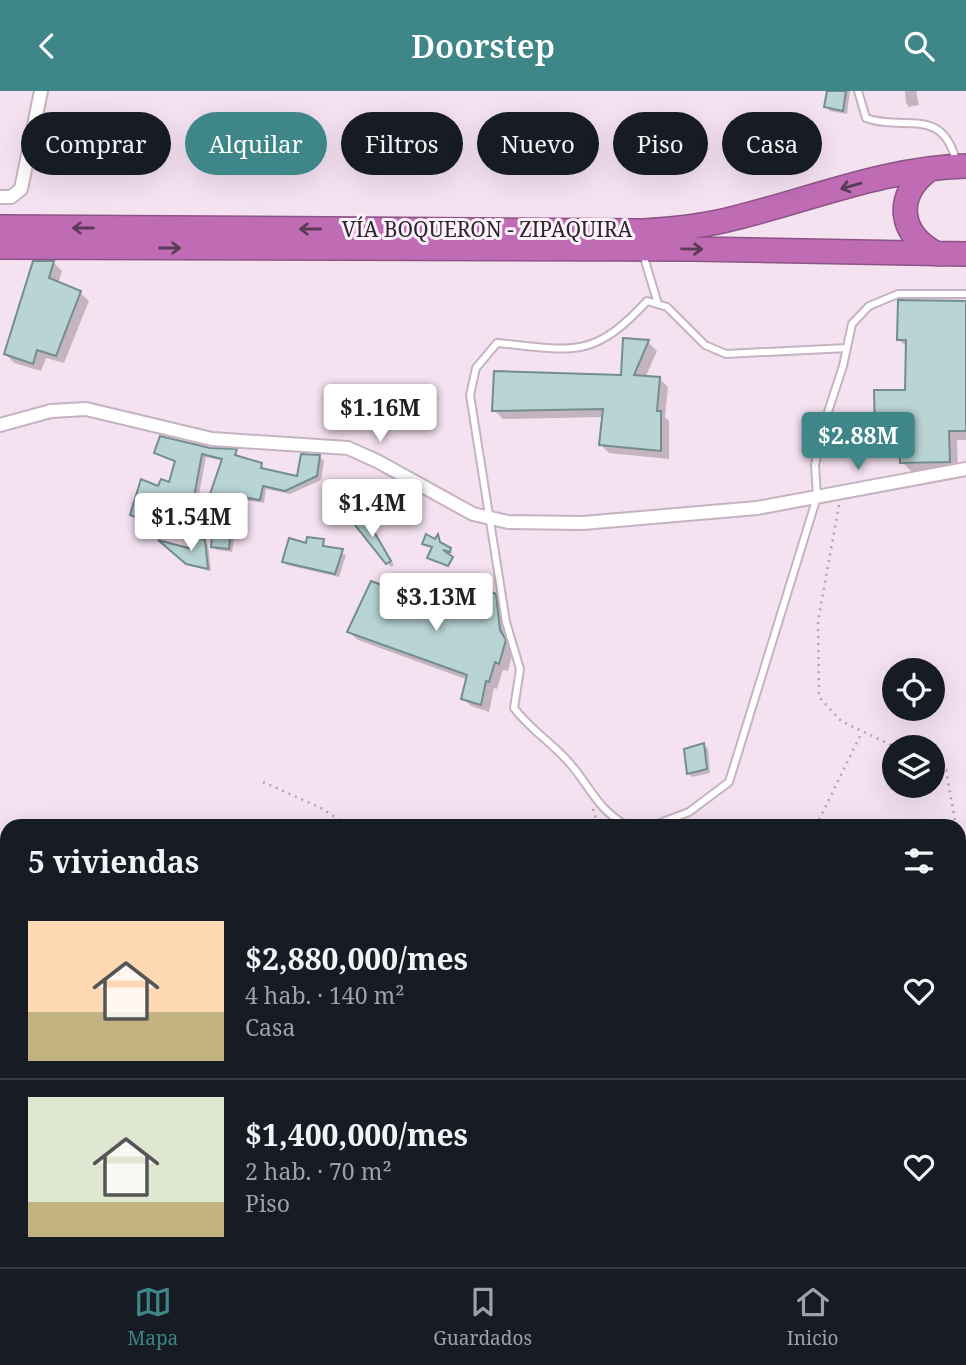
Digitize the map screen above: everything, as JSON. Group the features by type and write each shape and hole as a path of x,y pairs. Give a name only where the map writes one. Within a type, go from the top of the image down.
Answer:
{"highway":[{"name":"VÍA BOQUERON - ZIPAQUIRA","path":"0,227 644,231 723,221 879,177 962,166"},
{"path":"930,169 917,178 909,191 905,206 906,221 912,236 923,247 937,254"},
{"name":"VÍA BOQUERON - ZIPAQUIRA","path":"0,247 642,249 966,254"}],"street":[{"path":"0,197 11,197 21,189 41,91"},
{"path":"0,425 51,411 86,409 212,439 348,448 377,461 472,514 508,521 583,523 757,508 966,469"}],"lane":[{"path":"858,91 866,118 879,123 924,122 940,132 953,146 962,166"},
{"path":"642,249 658,304"},
{"path":"670,819 689,812 729,782 817,497 815,465 852,324 869,306 898,294 966,294"},
{"path":"615,819 608,815 581,776 527,726 514,708 520,670 506,622 470,395 475,368 497,343 568,351 600,342 630,320 648,301 667,307 705,345 726,354 847,348"}],"path":[{"path":"841,492 818,621 819,697 841,722 882,741"},
{"path":"819,819 862,732"},
{"path":"945,770 955,819"},
{"path":"263,782 321,808 338,819"}],"building":[{"path":"827,91 846,91 843,111 824,107"},
{"path":"33,261 54,261 49,278 81,291 56,356 37,350 33,364 4,354"},
{"path":"898,300 966,301 966,431 949,431 950,462 900,463 899,432 875,432 874,390 905,390 906,340 897,340"},
{"path":"623,338 649,340 634,375 660,377 657,411 661,411 661,451 599,445 603,409 492,411 494,371 621,375"},
{"path":"160,436 210,448 237,449 235,455 262,463 261,468 297,476 301,454 320,455 317,476 285,491 263,486 260,500 241,497 239,508 207,503 222,459 202,454 193,502 152,498 145,520 130,515 141,479 158,486 161,479 169,482 175,461 154,453"},
{"path":"365,516 391,561 386,564 355,525"},
{"path":"213,526 231,528 229,549 211,547"},
{"path":"426,534 435,539 438,534 440,542 451,548 450,552 443,550 453,557 448,566 427,558 432,547 422,544"},
{"path":"195,537 205,540 208,569 186,564 158,540 192,549"},
{"path":"307,537 324,539 323,546 343,549 335,574 282,562 289,538 306,543"},
{"path":"371,581 464,616 477,586 496,594 500,630 506,640 499,664 495,662 489,682 486,681 481,705 461,699 467,675 347,632"},
{"path":"704,743 707,769 687,774 684,749"}]}
